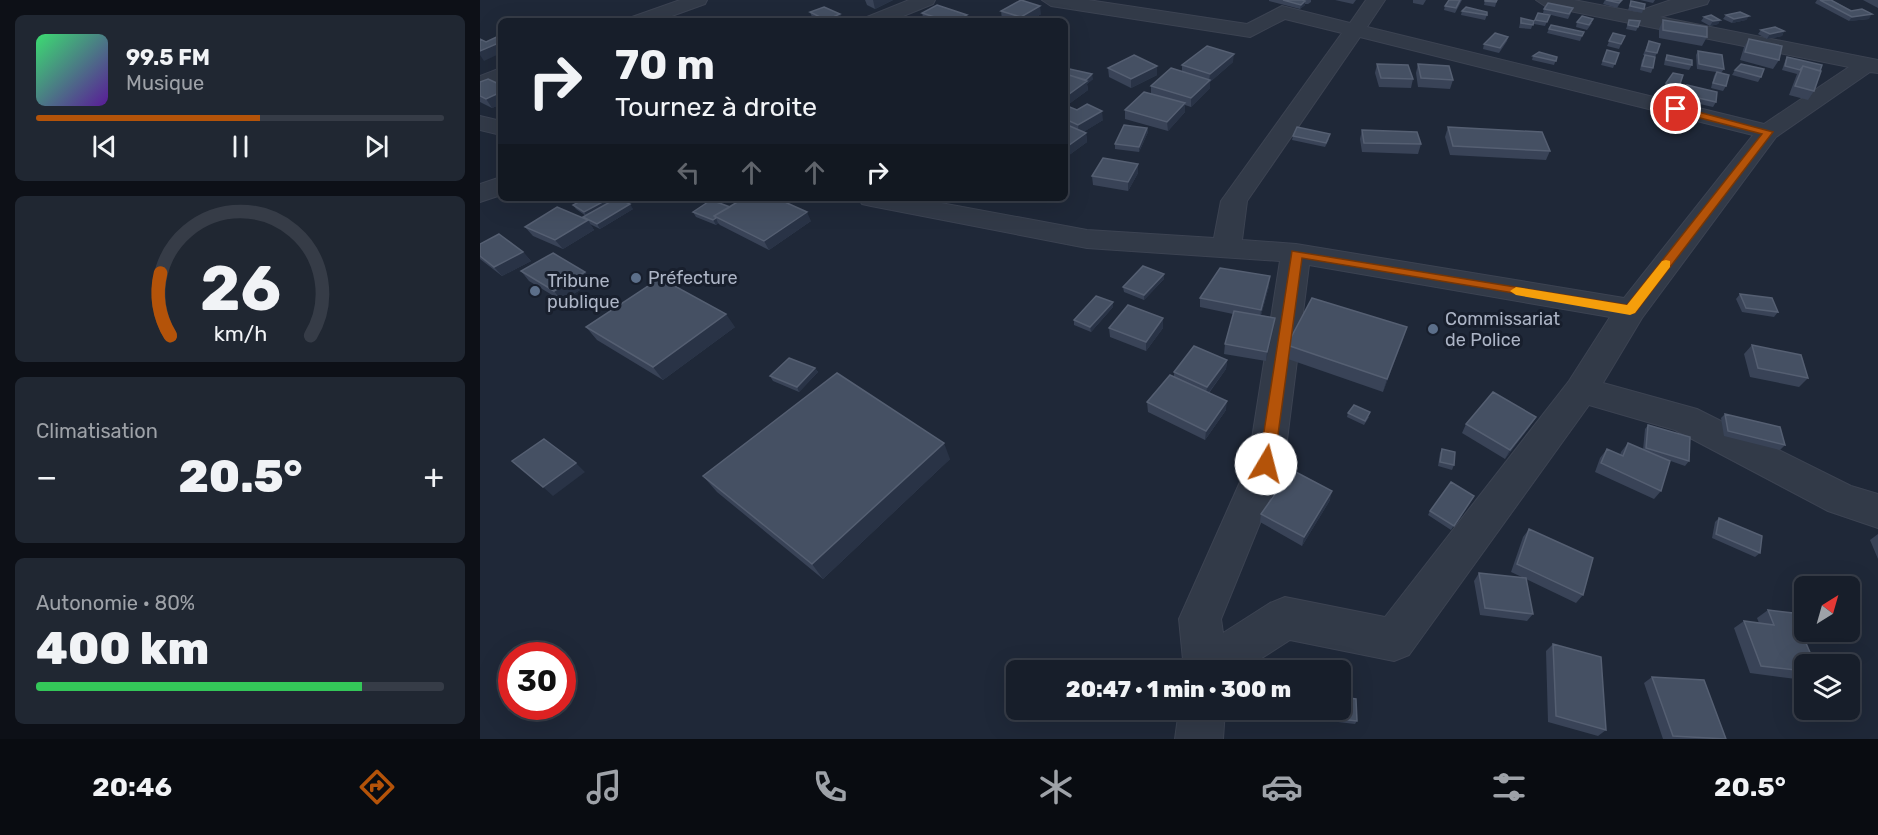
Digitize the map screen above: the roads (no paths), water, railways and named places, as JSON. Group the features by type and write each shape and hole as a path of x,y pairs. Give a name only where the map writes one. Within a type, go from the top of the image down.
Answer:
{"street":[{"path":"647,18 698,0"},
{"path":"881,18 926,0"},
{"path":"1051,0 1137,11 1250,31 1282,12 1768,132"},
{"path":"1137,11 1159,0"},
{"path":"1226,249 1234,201 1354,29 1377,0"},
{"path":"1545,0 1579,4 1636,18 1873,66"},
{"path":"1636,18 1678,4 1700,0"},
{"path":"1233,660 1286,618 1394,640 1581,390 1630,310 1768,132 1873,66"},
{"path":"480,84 498,76"},
{"path":"480,123 498,127"},
{"path":"480,194 498,186"},
{"path":"887,201 1087,238 1296,254 1630,310"},
{"path":"1203,660 1200,618 1266,464 1296,254"},
{"path":"1581,390 1685,419 1841,500 1878,511"},
{"path":"1199,739 1201,720"}],"place":[{"name":"Préfecture","path":"636,278"},
{"name":"Tribune publique","path":"535,291"},
{"name":"Commissariat de Police","path":"1433,329"}]}
